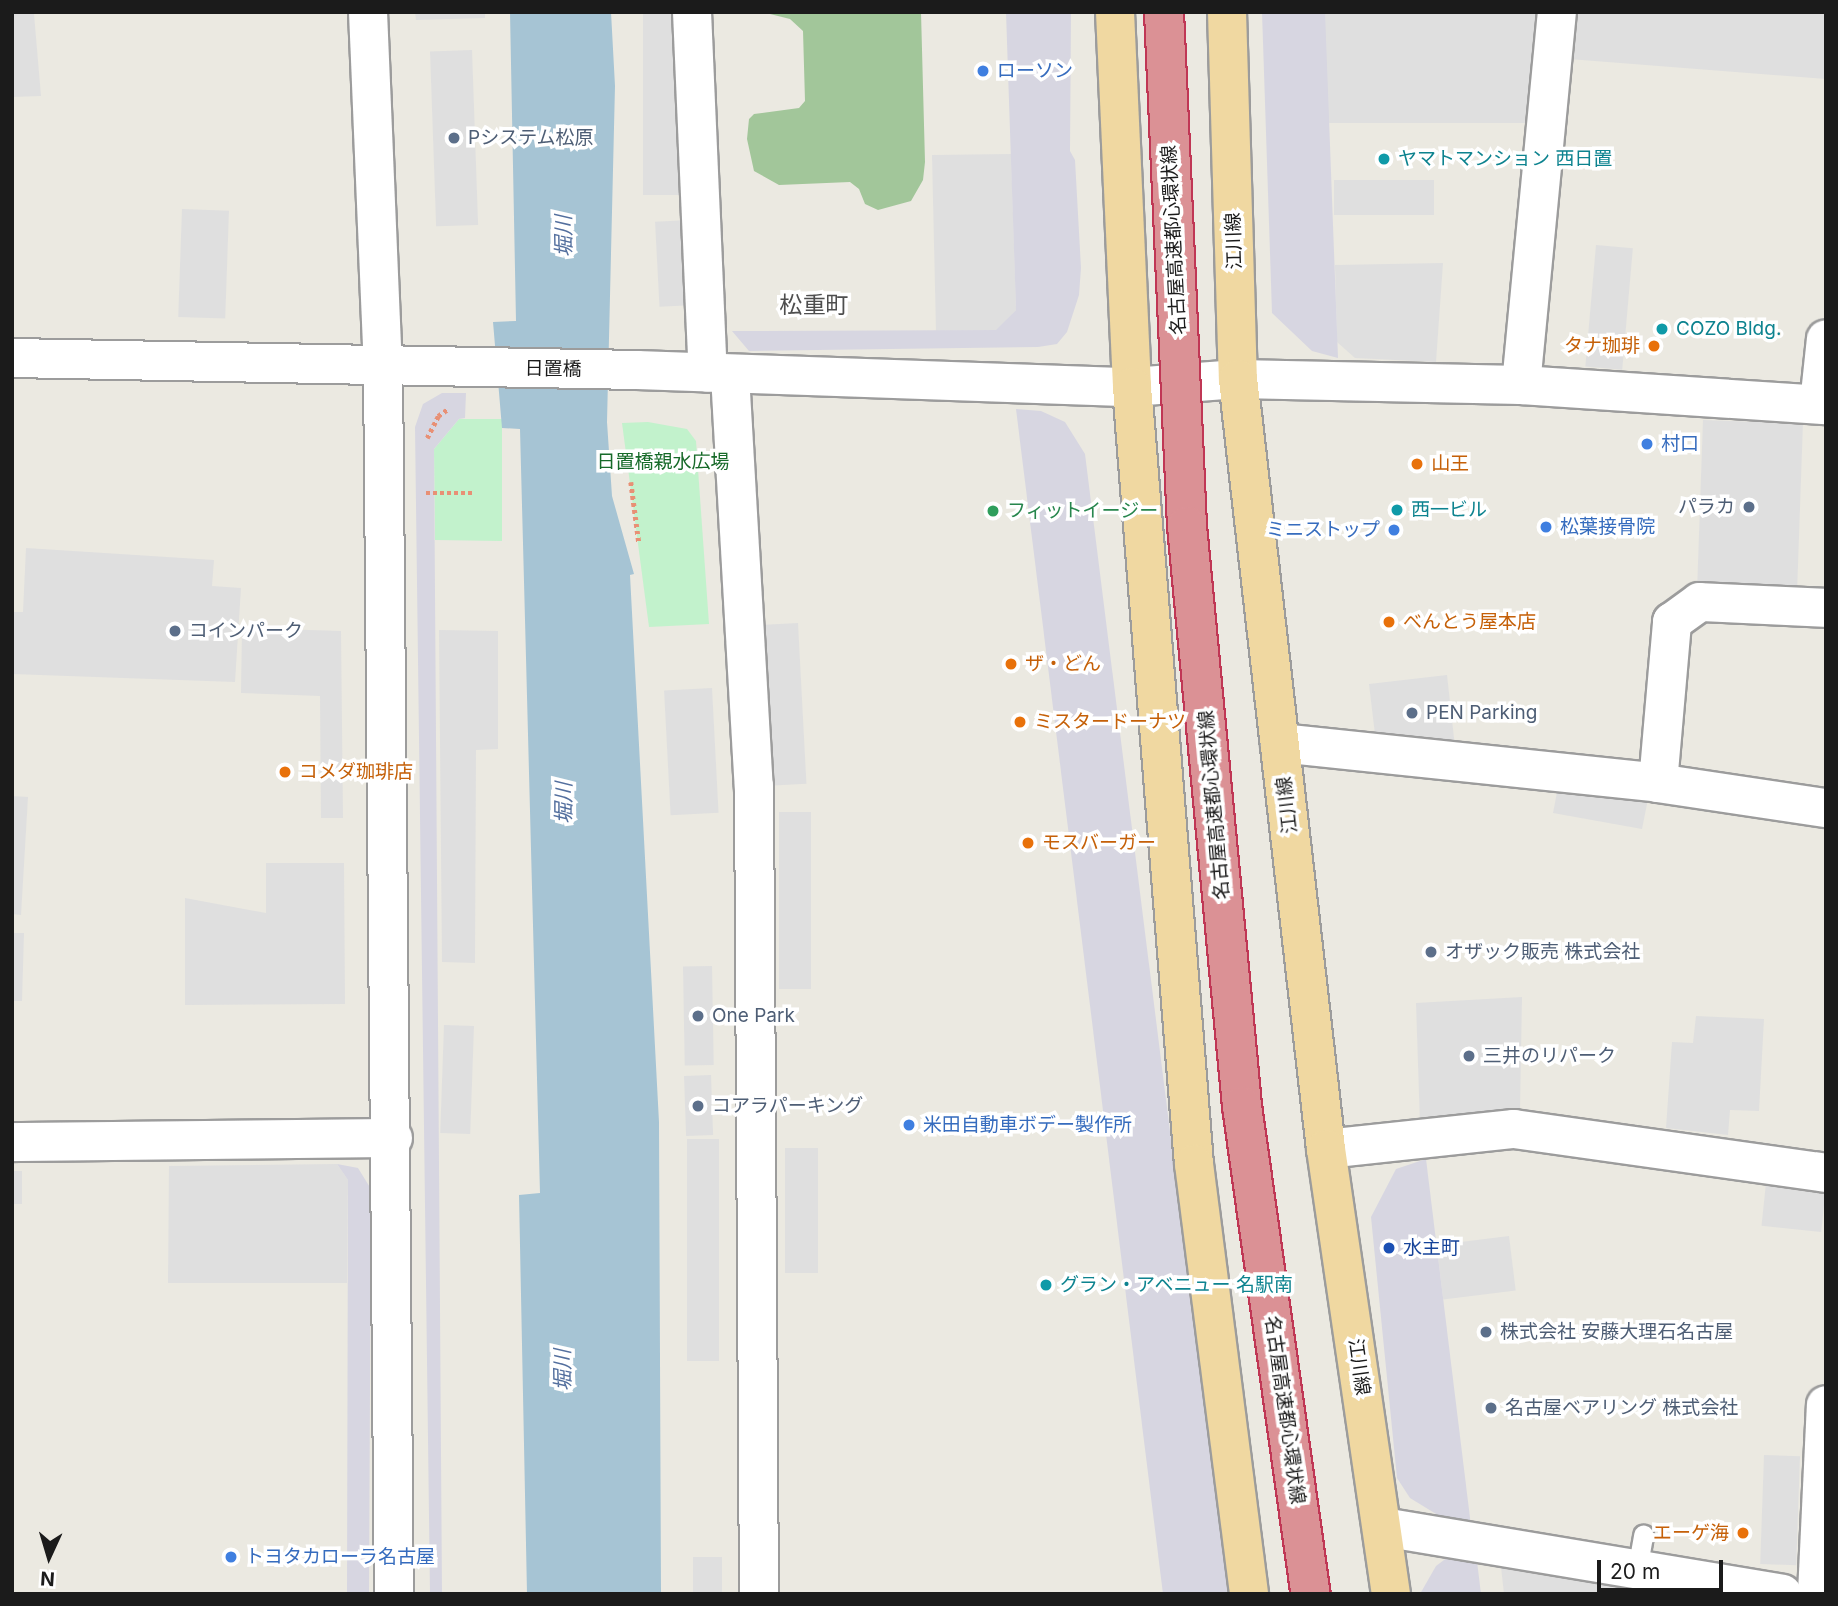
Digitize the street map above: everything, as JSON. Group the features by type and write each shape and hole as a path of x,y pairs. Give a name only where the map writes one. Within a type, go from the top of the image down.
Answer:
{"highway":[{"name":"名古屋高速都心環状線","path":"1164,12 1187,526 1242,1106 1311,1594"}],"main road":[{"path":"1115,12 1132,387 1194,1164 1249,1594"},
{"name":"江川線","path":"1227,12 1238,379 1326,1149 1391,1594"}],"street":[{"path":"368,12 383,367 393,1138 394,1594"},
{"path":"692,12 754,786 759,1594"},
{"path":"1521,385 1557,12"},
{"path":"1823,404 1826,339"},
{"name":"日置橋","path":"12,358 638,370 1132,387 1238,379 1521,385 1823,404"},
{"path":"1658,783 1672,622 1700,603 1826,608"},
{"path":"1280,743 1658,783 1826,808"},
{"path":"1326,1149 1514,1129 1826,1173"},
{"path":"12,1142 393,1138"},
{"path":"1816,1594 1826,1405"},
{"path":"1383,1527 1640,1552 1782,1594"}],"path":[{"path":"631,482 639,543"},
{"path":"426,493 472,493"}],"green space":[{"path":"762,12 921,12 925,162 923,180 911,201 878,210 865,204 859,189 850,182 779,185 754,171 747,139 749,119 754,114 799,108 805,101 803,31 790,19"},
{"path":"459,419 502,419 502,541 435,540 434,449"},
{"name":"日置橋親水広場","path":"648,422 687,429 696,441 709,624 649,627 622,423"}],"shaded area":[{"path":"12,12 34,14 41,96 12,97"},
{"path":"415,12 485,12 485,18 416,20"},
{"path":"643,12 679,12 679,195 643,195"},
{"path":"1006,12 1071,12 1070,151 1075,160 1081,268 1079,295 1067,332 1057,344 1038,347 749,351 732,331 996,330 1016,310"},
{"path":"1262,12 1325,12 1338,358 1312,351 1272,313"},
{"path":"1325,12 1536,12 1536,123 1325,123"},
{"path":"1573,12 1826,12 1826,79 1569,59"},
{"name":"Pシステム松原","path":"472,50 478,225 436,226 430,51"},
{"path":"1011,154 1016,310 997,330 936,331 932,155"},
{"path":"1334,180 1434,180 1434,215 1334,215"},
{"path":"182,209 229,211 225,319 178,317"},
{"path":"690,220 694,305 659,307 655,222"},
{"path":"1596,245 1633,248 1622,370 1585,367"},
{"path":"1443,263 1436,362 1355,358 1337,342 1335,265"},
{"path":"442,393 466,393 465,418 459,419 434,449 442,1594 430,1594 415,427 423,404"},
{"path":"1016,409 1041,411 1065,422 1085,454 1228,1594 1163,1594"},
{"name":"パラカ","path":"1703,420 1803,423 1797,592 1697,589"},
{"path":"26,548 214,560 212,586 241,588 235,682 12,674 12,612 23,612"},
{"path":"798,623 806,784 773,786 765,625"},
{"path":"242,628 341,631 343,818 321,818 320,696 241,693"},
{"path":"439,630 498,631 498,749 476,750 475,963 442,962"},
{"name":"PEN Parking","path":"1447,675 1455,747 1376,743 1369,684"},
{"path":"712,688 719,813 671,815 664,691"},
{"path":"1558,787 1648,799 1642,829 1553,813"},
{"path":"12,796 28,797 21,915 12,914"},
{"path":"779,812 811,812 811,989 779,989"},
{"path":"266,863 344,863 345,1004 185,1005 185,898 266,913"},
{"path":"12,933 24,933 22,1001 12,1001"},
{"name":"One Park","path":"712,966 714,1065 685,1065 683,967"},
{"name":"三井のリパーク","path":"1522,997 1520,1110 1420,1124 1416,1003"},
{"path":"1696,1016 1764,1019 1759,1111 1730,1110 1728,1135 1666,1128 1672,1042 1693,1043"},
{"path":"444,1025 474,1026 470,1134 440,1133"},
{"name":"コアラパーキング","path":"711,1075 713,1135 686,1136 684,1076"},
{"path":"687,1139 719,1139 719,1361 687,1361"},
{"path":"785,1148 818,1148 818,1273 785,1273"},
{"path":"1426,1159 1471,1526 1441,1517 1410,1498 1397,1478 1371,1217 1396,1169"},
{"path":"337,1164 348,1180 347,1283 168,1283 169,1166"},
{"path":"337,1164 358,1168 371,1189 369,1594 347,1594 348,1180"},
{"path":"12,1171 22,1171 22,1204 12,1204"},
{"path":"1766,1183 1826,1189 1821,1232 1762,1226"},
{"path":"1509,1236 1516,1291 1443,1299 1437,1245"},
{"path":"1764,1455 1800,1456 1796,1565 1760,1564"},
{"path":"1476,1553 1481,1594 1420,1594 1436,1566 1448,1557"},
{"path":"693,1557 722,1557 722,1594 693,1594"},
{"path":"1500,1558 1619,1577 1621,1594 1504,1594"}],"water":[{"name":"堀川","path":"510,12 611,12 615,86 607,422 612,496 634,574 630,575 659,1122 661,1594 527,1594 519,1195 540,1193 520,429 502,428 493,322 516,321"}],"place":[{"name":"ローソン","path":"983,71"},
{"name":"Pシステム松原","path":"454,138"},
{"name":"ヤマトマンション 西日置","path":"1384,159"},
{"name":"COZO Bldg.","path":"1662,329"},
{"name":"タナ珈琲","path":"1654,346"},
{"name":"村口","path":"1647,444"},
{"name":"山王","path":"1417,464"},
{"name":"パラカ","path":"1749,507"},
{"name":"西一ビル","path":"1397,510"},
{"name":"フィットイージー","path":"993,511"},
{"name":"松葉接骨院","path":"1546,527"},
{"name":"ミニストップ","path":"1394,530"},
{"name":"べんとう屋本店","path":"1389,622"},
{"name":"コインパーク","path":"175,631"},
{"name":"ザ・どん","path":"1011,664"},
{"name":"PEN Parking","path":"1412,713"},
{"name":"ミスタードーナツ","path":"1020,722"},
{"name":"コメダ珈琲店","path":"285,772"},
{"name":"モスバーガー","path":"1028,843"},
{"name":"オザック販売 株式会社","path":"1431,952"},
{"name":"One Park","path":"698,1016"},
{"name":"三井のリパーク","path":"1469,1056"},
{"name":"コアラパーキング","path":"698,1106"},
{"name":"米田自動車ボデー製作所","path":"909,1125"},
{"name":"水主町","path":"1389,1248"},
{"name":"グラン・アベニュー 名駅南","path":"1046,1285"},
{"name":"株式会社 安藤大理石名古屋","path":"1486,1332"},
{"name":"名古屋ベアリング 株式会社","path":"1491,1408"},
{"name":"エーゲ海","path":"1743,1533"},
{"name":"トヨタカローラ名古屋","path":"231,1557"}],"district":[{"name":"松重町","path":"814,305"}]}
